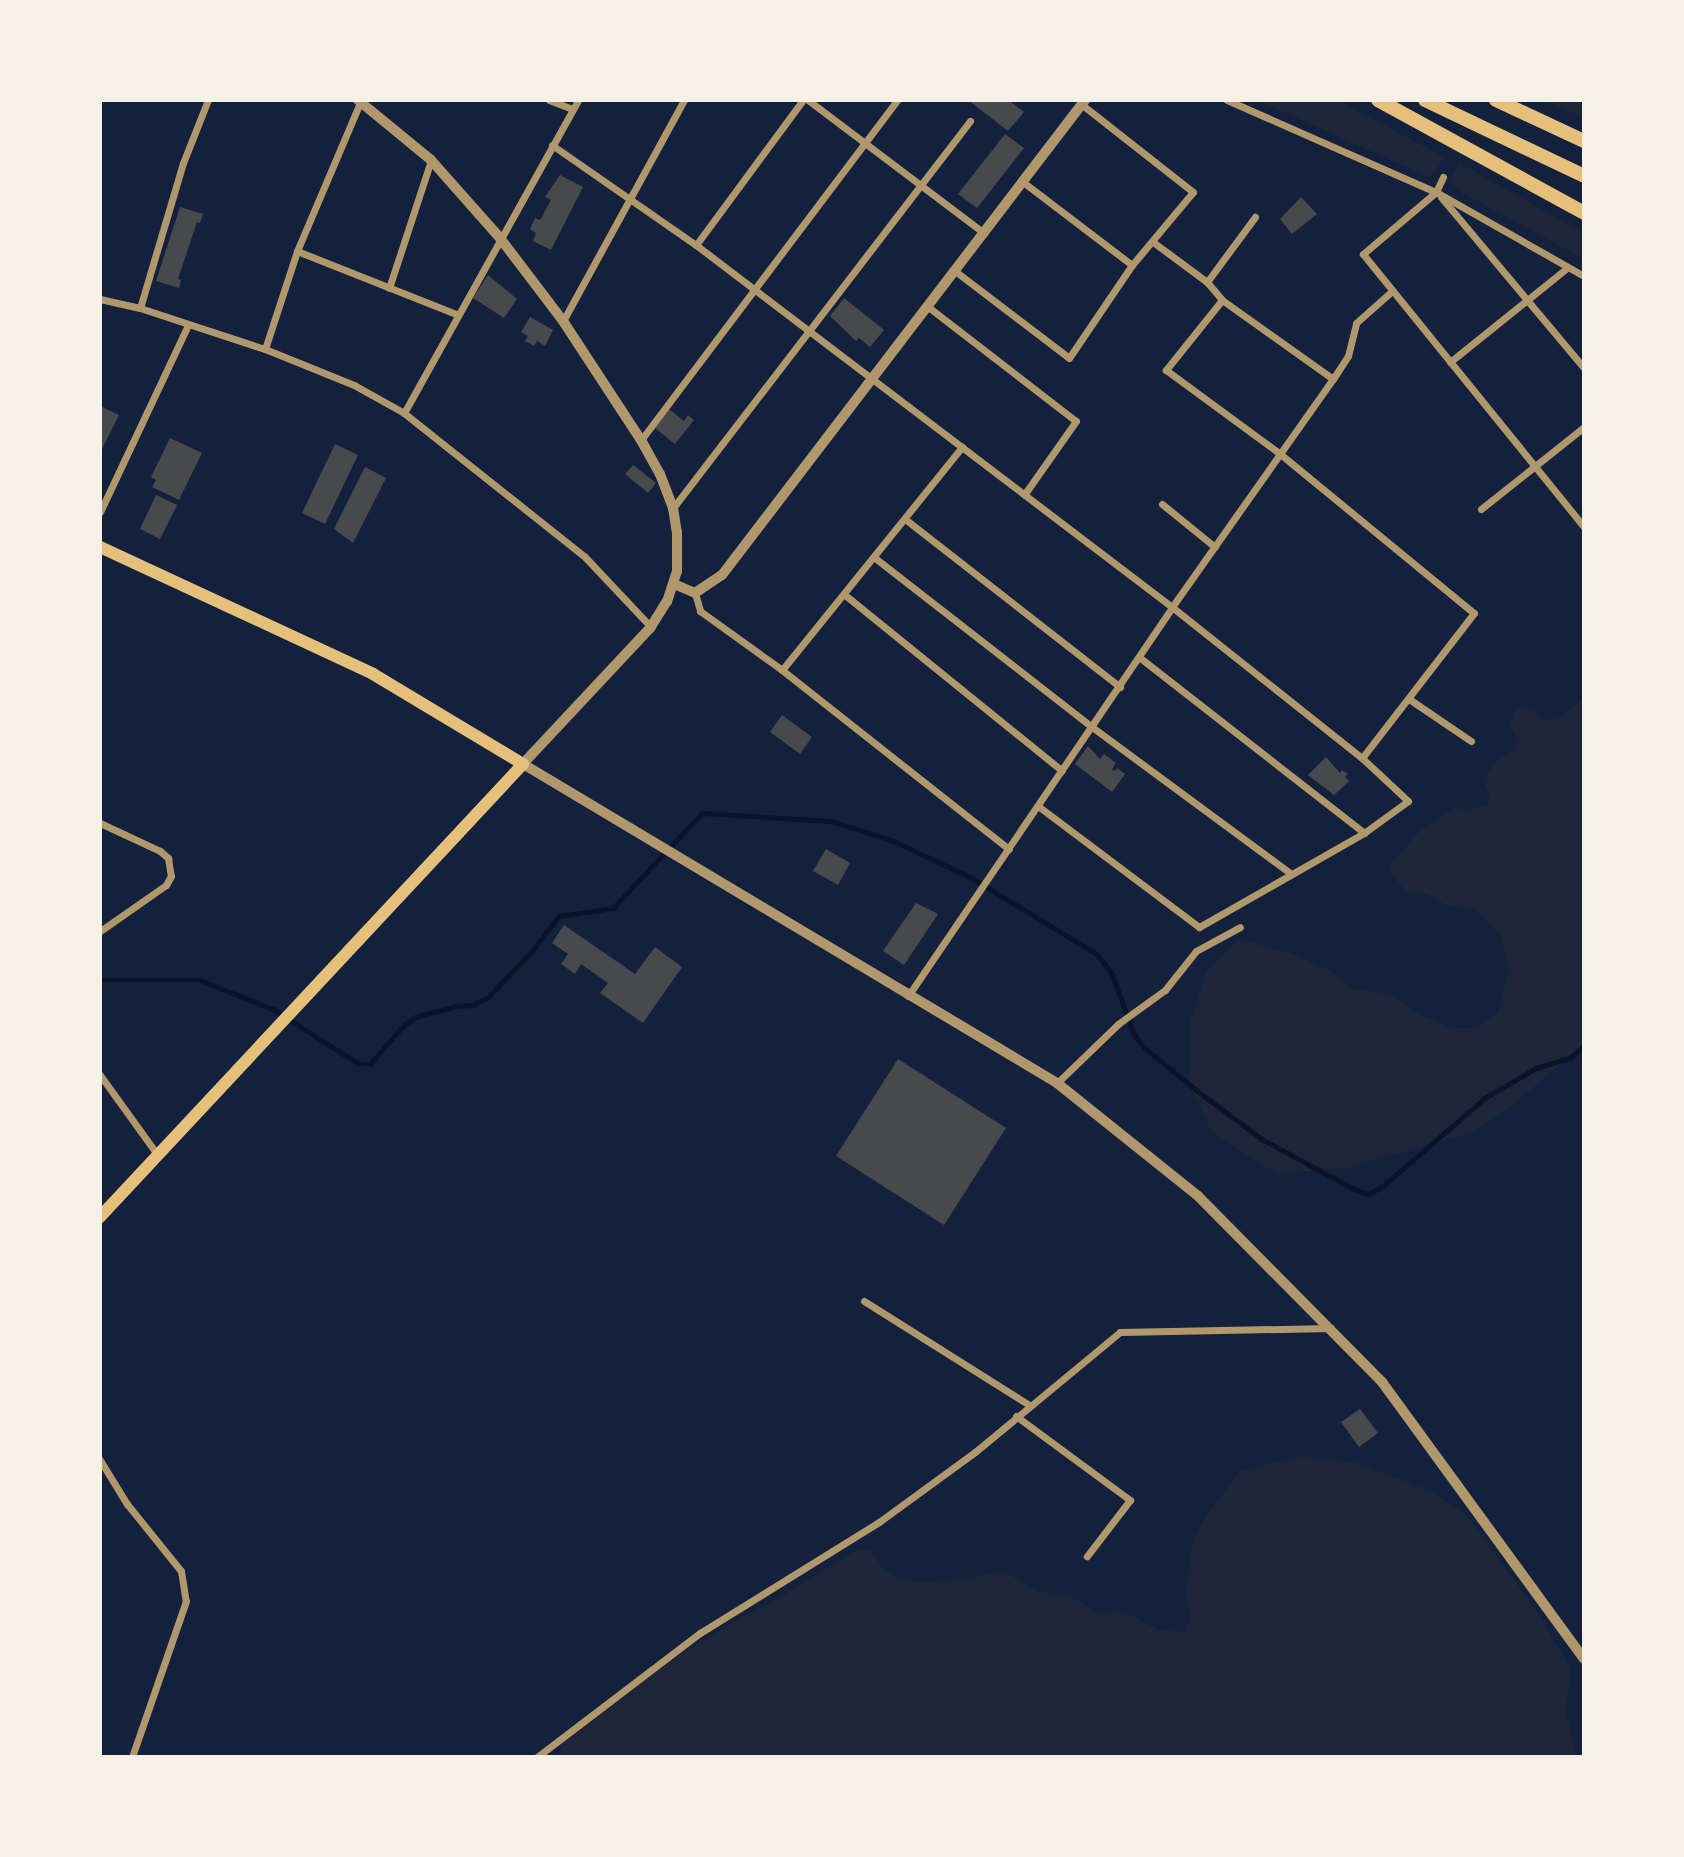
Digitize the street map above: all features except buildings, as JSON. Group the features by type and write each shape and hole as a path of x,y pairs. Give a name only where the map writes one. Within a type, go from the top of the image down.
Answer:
{"highway":[{"path":"1378,100 1584,213"},
{"path":"1425,100 1584,176"},
{"path":"1496,100 1584,139"}],"main road":[{"path":"100,1217 523,764 373,674 101,551"}],"street":[{"path":"140,308 183,163 208,100"},
{"path":"265,349 298,251 360,100 431,160 500,238 563,321 641,440 660,474 673,509 678,552 674,584 651,627 523,764 1057,1083 1198,1196 1332,1328 1382,1382 1584,1659"},
{"path":"549,100 572,109"},
{"path":"404,413 456,314 578,100"},
{"path":"563,321 684,100"},
{"path":"696,245 805,100 984,233"},
{"path":"641,440 897,100"},
{"path":"1227,100 1436,191 1584,276"},
{"path":"695,593 722,575 1083,102 1193,192 1132,265 1069,358 955,271"},
{"path":"673,509 970,121"},
{"path":"552,145 631,197 696,245 1172,607 1362,758 1408,801 1364,833 1199,927 1038,806"},
{"path":"389,288 431,160"},
{"path":"1443,177 1436,191 1363,254 1536,464 1584,527"},
{"path":"1023,182 1132,265"},
{"path":"1436,191 1584,368"},
{"path":"1207,282 1255,217"},
{"path":"1153,242 1207,282 1222,300 1333,379"},
{"path":"298,251 456,314"},
{"path":"1450,362 1568,267"},
{"path":"908,996 1172,607 1333,379 1348,356 1356,323 1392,291"},
{"path":"100,299 140,308 265,349 354,385 404,413 585,557 651,627"},
{"path":"1222,300 1166,370 1279,453 1474,613 1362,758"},
{"path":"927,306 1076,421 1024,495"},
{"path":"100,512 188,325"},
{"path":"1481,509 1584,426"},
{"path":"782,670 962,447"},
{"path":"1162,504 1215,547"},
{"path":"905,519 1120,687"},
{"path":"875,558 1092,727 1290,873"},
{"path":"674,584 695,593"},
{"path":"695,593 700,611 782,670 1009,849"},
{"path":"845,595 1062,771"},
{"path":"1139,657 1364,833"},
{"path":"1409,699 1471,741"},
{"path":"100,823 160,851 168,858 171,876 166,885 100,931"},
{"path":"1057,1083 1118,1024 1165,990 1196,951 1240,927"},
{"path":"100,1075 157,1154"},
{"path":"864,1301 1029,1405"},
{"path":"537,1757 700,1633 879,1522 975,1452 1120,1332 1332,1328"},
{"path":"1016,1416 1130,1500 1087,1556"},
{"path":"100,1460 127,1504 181,1571 186,1601 132,1757"}],"shaded area":[{"path":"1257,100 1337,100 1444,157 1431,178"},
{"path":"1544,100 1584,100 1584,118"},
{"path":"1459,163 1584,233 1584,259 1461,192 1450,182"},
{"path":"1584,698 1584,1044 1508,1109 1472,1132 1347,1168 1277,1174 1212,1132 1189,1084 1189,1025 1206,973 1238,939 1291,953 1334,973 1351,989 1390,994 1419,1014 1451,1028 1477,1028 1498,1012 1509,969 1500,934 1476,910 1446,905 1427,894 1407,893 1387,868 1419,832 1455,808 1468,811 1488,804 1489,795 1483,780 1498,759 1516,750 1516,737 1510,725 1516,706 1535,708 1537,715 1545,720 1558,719"},
{"path":"1302,1456 1354,1462 1433,1492 1469,1518 1536,1610 1571,1669 1566,1713 1577,1757 557,1757 563,1740 642,1680 732,1622 781,1597 853,1552 870,1549 881,1566 896,1577 920,1582 967,1579 1004,1571 1038,1592 1068,1595 1098,1613 1123,1611 1159,1630 1185,1632 1190,1619 1186,1593 1190,1555 1196,1534 1207,1515 1239,1472"}],"waterway":[{"path":"100,980 200,980 273,1009 359,1064 370,1064 404,1025 416,1017 456,1006 473,1005 488,997 532,951 559,916 613,908 702,813 831,821 894,841 972,878 1097,954 1112,973 1134,1034 1145,1048 1199,1092 1262,1139 1368,1194 1383,1186 1485,1098 1536,1068 1571,1057 1584,1046"}]}
